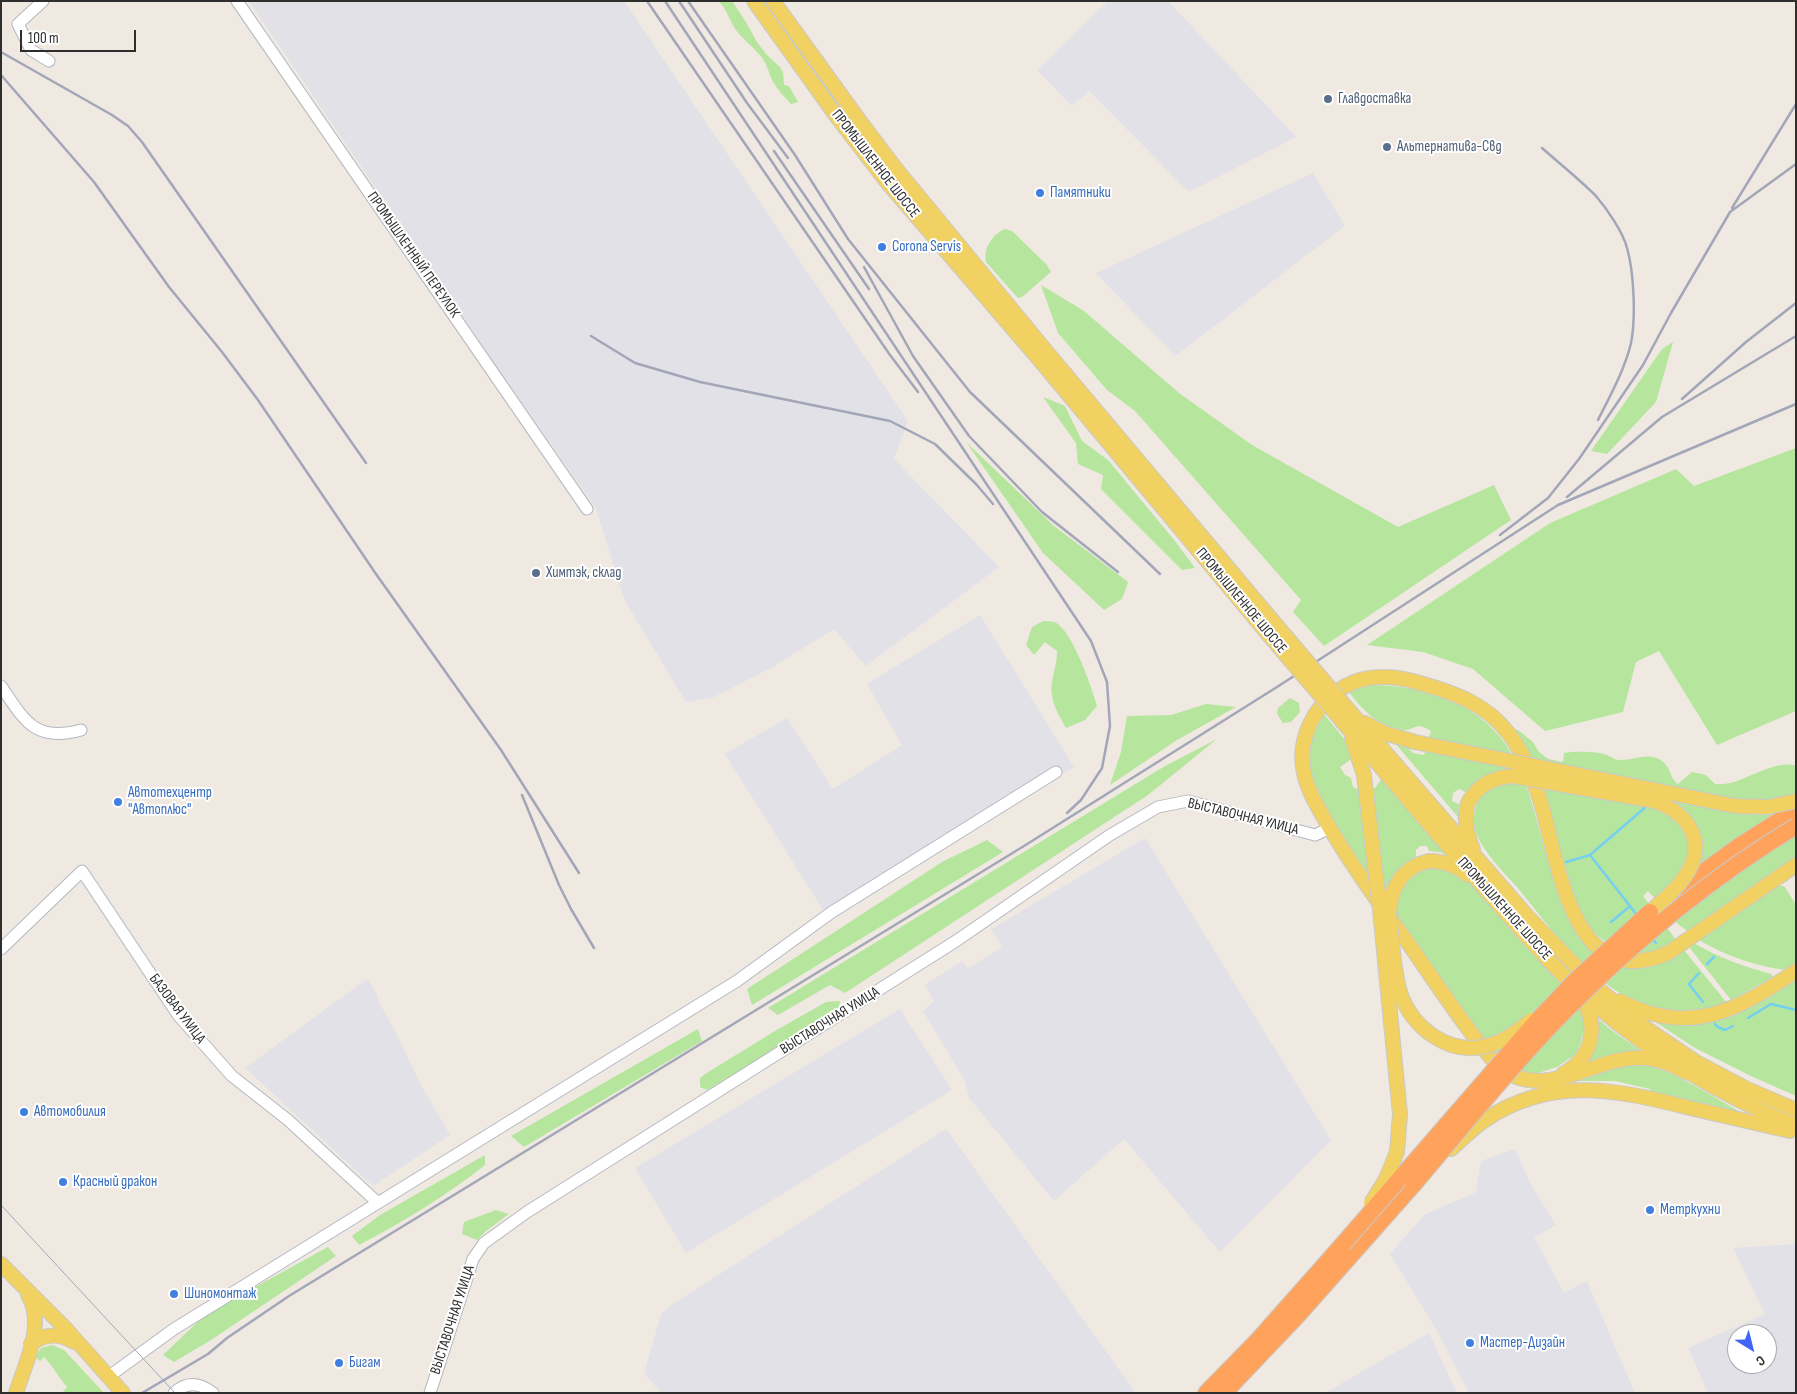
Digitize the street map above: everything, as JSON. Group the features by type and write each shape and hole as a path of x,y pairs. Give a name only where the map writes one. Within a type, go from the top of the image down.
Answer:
{"highway":[{"path":"1206,1393 1258,1340 1572,981 1650,912 1739,846 1796,810"},
{"path":"1224,1393 1299,1314 1545,1032 1612,965 1681,906 1745,859 1796,826"}],"main road":[{"name":"ПРОМЫШЛЕННОЕ ШОССЕ","path":"754,1 881,174 955,263 1347,718 1487,891 1572,981 1628,1032 1688,1073 1727,1095 1796,1126"},
{"name":"ПРОМЫШЛЕННОЕ ШОССЕ","path":"773,1 862,124 1272,630"},
{"path":"955,263 967,253"},
{"path":"1688,1073 1657,1060 1631,1058 1619,1060 1581,1073 1524,1081 1515,1078 1498,1066 1360,876 1311,794 1303,770 1303,744 1311,720 1328,699 1346,686 1367,678 1393,677 1464,697 1491,714 1508,732 1528,765 1569,904 1586,934 1609,956 1617,960 1636,962 1656,958 1668,953 1796,865"},
{"name":"ПРОМЫШЛЕННОЕ ШОССЕ","path":"1347,718 1481,863 1528,917 1596,987 1644,1027 1696,1062 1747,1089 1796,1110"},
{"path":"1347,718 1384,733 1415,742 1735,806 1768,807 1796,801"},
{"path":"1343,1244 1386,1179 1396,1152 1400,1127 1399,1096 1389,994 1364,775 1347,718"},
{"path":"1481,863 1466,828 1466,810 1468,803 1478,789 1494,779 1513,776 1655,801 1676,811 1688,823 1692,830 1695,846 1694,857 1682,881 1650,912"},
{"path":"1487,891 1456,866 1447,863 1429,861 1413,867 1400,877 1392,892 1389,913 1400,992 1412,1015 1428,1033 1443,1042 1462,1047 1485,1047 1505,1039 1519,1030 1572,981 1589,1012 1591,1022 1590,1041 1582,1060 1574,1068 1552,1078"},
{"path":"1596,987 1628,1005 1657,1016 1700,1018 1734,1008 1796,971"},
{"path":"1414,1184 1479,1124 1497,1112 1526,1099 1559,1090 1615,1091 1796,1132"},
{"path":"1,1264 79,1344 123,1393"},
{"path":"16,1393 34,1332 34,1311 29,1296 20,1284"},
{"path":"31,1344 43,1336 51,1335 61,1336 79,1344"}],"street":[{"path":"43,1 18,24 31,50 50,61"},
{"name":"ПРОМЫШЛЕННЫЙ ПЕРЕУЛОК","path":"237,1 587,509"},
{"path":"1,686 21,715 34,727 47,734 66,734 81,730"},
{"path":"108,1377 174,1330 737,980 832,912 1056,772"},
{"name":"ВЫСТАВОЧНАЯ УЛИЦА","path":"430,1393 473,1259 484,1243 527,1212 956,942 1110,835 1158,807 1188,801 1315,835 1330,828"},
{"name":"БАЗОВАЯ УЛИЦА","path":"1,949 82,871 178,1015 232,1076 288,1120 378,1202"},
{"path":"174,1393 180,1388 194,1384 203,1386 214,1393"}],"shaded area":[{"path":"249,1 624,1 908,421 894,459 999,567 866,666 834,629 771,668 714,697 686,702 624,599 596,508 497,367"},
{"path":"1108,1 1168,1 1296,137 1189,192 1089,91 1072,106 1037,70"},
{"path":"1313,173 1345,226 1175,356 1096,273"},
{"path":"980,615 1074,767 830,921 725,754 787,718 833,789 902,745 867,684"},
{"path":"1145,838 1331,1140 1220,1252 1124,1139 1054,1201 969,1098 965,1081 923,1011 934,1001 925,985 962,961 968,969 1002,947 991,929"},
{"path":"367,979 376,992 379,1002 421,1085 450,1135 373,1186 245,1068"},
{"path":"900,1009 952,1090 686,1253 635,1168"},
{"path":"946,1129 1136,1393 662,1393 644,1374 661,1314 676,1302"},
{"path":"1515,1149 1531,1185 1556,1225 1534,1237 1564,1293 1587,1281 1635,1393 1469,1393 1436,1329 1390,1254 1424,1215 1476,1192 1481,1161"},
{"path":"1796,1244 1796,1393 1708,1393 1688,1348 1727,1331 1727,1374 1777,1374 1777,1324 1742,1324 1765,1314 1733,1248"},
{"path":"1429,1333 1457,1393 1325,1393"}],"green space":[{"path":"718,1 732,1 757,42 766,54 780,67 783,72 784,85 789,86 798,102 791,104 781,93 772,80 763,59 742,38"},
{"path":"760,1 767,1 949,240 944,243 892,181"},
{"path":"1005,229 1012,231 1047,265 1051,272 1022,297 1018,298 986,262 985,257 990,242"},
{"path":"1041,285 1084,311 1179,393 1252,445 1398,527 1494,485 1511,520 1324,646 1293,612 1301,600 1135,411 1107,390 1058,333"},
{"path":"1673,342 1656,402 1607,454 1591,451 1662,349"},
{"path":"1043,397 1065,406 1082,441 1108,460 1195,568 1182,570 1101,489 1103,475 1078,464 1076,443"},
{"path":"967,443 1054,526 1128,582 1122,599 1104,610 1043,553"},
{"path":"1796,448 1796,711 1717,745 1659,651 1636,662 1623,712 1545,731 1473,669 1423,652 1367,645 1550,523 1676,469 1694,486"},
{"path":"1043,621 1058,624 1070,639 1091,686 1097,706 1085,720 1066,728 1055,706 1051,688 1057,651 1045,642 1034,655 1026,645 1032,627"},
{"path":"1372,685 1395,686 1439,696 1460,705 1478,716 1495,731 1509,749 1525,782 1559,898 1567,917 1578,935 1588,946 1623,966 1632,967 1655,963 1684,950 1727,1003 1692,1011 1657,1009 1646,1006 1617,991 1584,965 1555,934 1484,848 1474,826 1474,813 1479,799 1459,789 1453,793 1452,801 1459,804 1458,817 1394,742 1406,746 1413,753 1424,755 1431,731 1420,726 1405,730 1388,726 1366,712 1349,692"},
{"path":"1290,698 1299,703 1300,712 1291,722 1283,723 1277,714 1278,708"},
{"path":"1206,704 1236,707 1177,740 1110,785 1121,752 1127,716 1171,715"},
{"path":"1323,713 1346,741 1353,758 1340,767 1345,775 1351,778 1353,787 1357,789 1375,788 1383,777 1446,853 1429,851 1427,846 1420,846 1416,850 1416,858 1423,870 1433,868 1438,864 1470,881 1520,941 1571,994 1582,1010 1585,1027 1575,1055 1557,1067 1532,1075 1516,1072 1494,1052 1368,880 1308,778 1309,741"},
{"path":"1512,729 1518,730 1533,742 1539,752 1548,759 1563,762 1564,753 1574,752 1598,753 1619,760 1653,757 1668,767 1678,784 1692,772 1706,775 1715,784 1723,784 1738,781 1781,765 1796,766 1796,859 1690,933 1678,924 1648,891 1643,896 1677,941 1649,955 1617,952 1588,927 1579,911"},
{"path":"1217,739 1148,795 845,993 830,985 778,1015 768,1008 1165,766"},
{"path":"987,840 1003,852 752,1005 747,989 942,862"},
{"path":"1777,886 1784,886 1795,903 1796,964 1786,970 1763,966 1720,951 1699,940"},
{"path":"1694,943 1741,965 1771,974 1773,977 1731,1000 1689,947"},
{"path":"1796,979 1796,1096 1695,1048 1651,1019 1686,1024 1711,1022 1749,1007"},
{"path":"840,1001 839,1008 816,1025 707,1090 700,1087 700,1078 705,1074 775,1031 826,1002"},
{"path":"1595,1016 1610,1029 1642,1052 1582,1064"},
{"path":"698,1029 702,1041 524,1147 511,1136"},
{"path":"1640,1064 1681,1079 1747,1115 1650,1092 1650,1089 1615,1081 1566,1081 1624,1065"},
{"path":"485,1155 485,1165 440,1198 408,1218 359,1245 352,1236 380,1215"},
{"path":"496,1210 509,1214 477,1240 462,1234 464,1222"},
{"path":"328,1247 336,1256 211,1340 174,1362 163,1355 206,1314"},
{"path":"52,1345 64,1350 104,1393 62,1393 67,1387 50,1364 44,1357 40,1361 35,1357 41,1348"}],"waterway":[{"path":"1566,862 1590,855 1648,805"},
{"path":"1590,855 1630,906 1611,922"},
{"path":"1630,906 1638,917"},
{"path":"1652,938 1656,943"},
{"path":"1707,964 1714,957"},
{"path":"1699,973 1689,984 1703,1002"},
{"path":"1748,1018 1771,1004 1796,1010"},
{"path":"1715,1024 1725,1030 1733,1026"}],"tram line":[{"path":"1,1205 175,1393"}],"railway":[{"path":"647,1 890,355 918,392"},
{"path":"665,1 1091,641 1107,682 1110,726 1102,768 1081,800 1067,813"},
{"path":"679,1 747,103 788,158"},
{"path":"688,1 795,155 848,239 970,392 1160,574"},
{"path":"1,52 128,126 142,142 366,463"},
{"path":"1,75 94,182 169,287 258,400 376,574 501,750 579,873"},
{"path":"1732,208 1796,104"},
{"path":"1542,148 1596,196 1614,221 1627,248 1633,282 1633,333 1621,372 1598,420"},
{"path":"774,151 869,289"},
{"path":"1500,535 1548,498 1579,459 1643,365 1730,212 1796,164"},
{"path":"864,267 913,356 969,436 1042,512 1118,572"},
{"path":"1682,399 1746,342 1796,303"},
{"path":"591,336 635,363 700,382 890,421 935,444 976,484 993,504"},
{"path":"1567,497 1662,417 1796,336"},
{"path":"142,1393 208,1354 227,1338 289,1296 1024,846 1277,687 1558,505 1796,404"},
{"path":"522,795 559,885 594,948"}],"place":[{"name":"Главдоставка","path":"1328,99"},
{"name":"Альтернатива-Свд","path":"1387,147"},
{"name":"Памятники","path":"1040,193"},
{"name":"Corona Servis","path":"882,247"},
{"name":"Химтэк, склад","path":"536,573"},
{"name":"Автотехцентр \"Автоплюс\"","path":"118,802"},
{"name":"Автомобилия","path":"24,1112"},
{"name":"Красный дракон","path":"63,1182"},
{"name":"Метркухни","path":"1650,1210"},
{"name":"Шиномонтаж","path":"174,1294"},
{"name":"Мастер-Дизайн","path":"1470,1343"},
{"name":"Бигам","path":"339,1363"}]}
